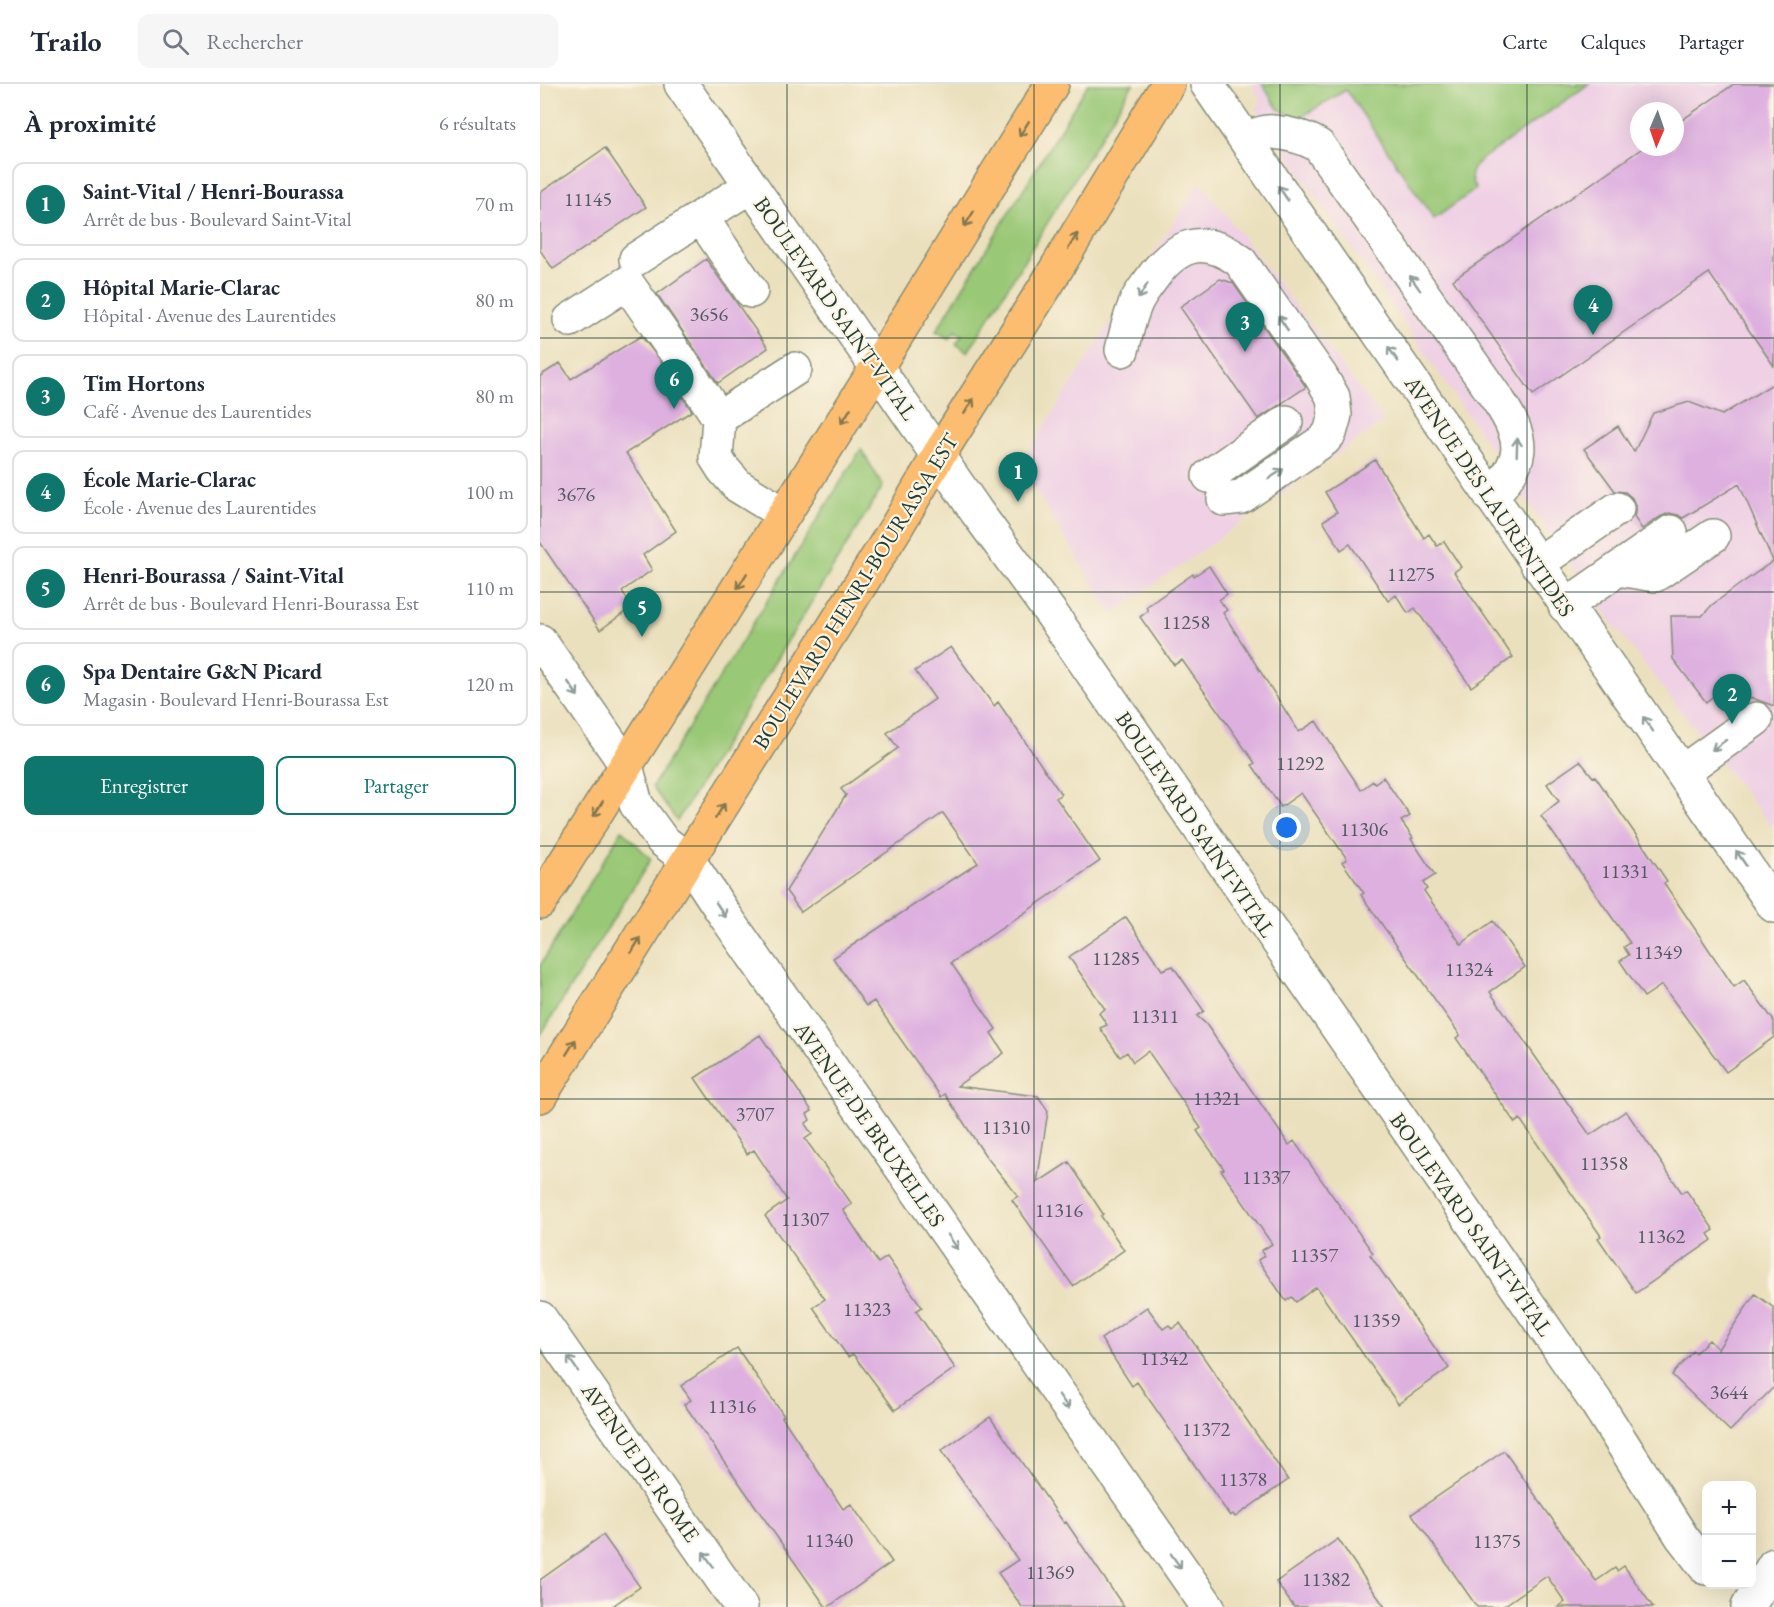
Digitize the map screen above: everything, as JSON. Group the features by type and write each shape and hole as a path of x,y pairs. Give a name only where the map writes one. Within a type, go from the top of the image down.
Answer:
{"main road":[{"path":"540,902 877,367 1052,84"},
{"name":"BOULEVARD HENRI-BOURASSA EST","path":"540,1096 897,526 1168,84"}],"street":[{"name":"BOULEVARD SAINT-VITAL","path":"681,84 982,519 1060,626 1596,1402 1682,1537 1702,1562"},
{"name":"AVENUE DES LAURENTIDES","path":"1207,84 1774,906"},
{"path":"1246,139 1273,132 1301,138 1319,146 1500,403 1513,423 1518,438 1518,450 1509,477 1491,497"},
{"path":"636,259 751,186"},
{"path":"702,217 751,291"},
{"path":"1122,350 1135,305 1162,263 1170,255 1190,247 1212,247 1222,250 1240,261 1320,375 1333,397 1335,406 1334,424 1324,440 1241,497 1216,487 1286,422"},
{"path":"570,320 627,283 719,418 716,458 723,470 738,486 784,514"},
{"path":"719,418 795,369"},
{"path":"1537,564 1617,509"},
{"path":"1565,606 1671,532"},
{"path":"1618,569 1655,575 1713,536"},
{"name":"AVENUE DE BRUXELLES","path":"540,641 626,765 636,804 662,840 689,861 743,942 1208,1607"},
{"path":"1682,772 1756,719"},
{"name":"AVENUE DE ROME","path":"540,1318 741,1607"},
{"path":"1746,1596 1774,1565"}],"shaded area":[{"path":"1251,84 1774,84 1774,830 1608,618 1255,108 1262,102"},
{"path":"1200,181 1384,421 1112,614 1020,465"}],"green space":[{"path":"1088,84 1133,84 968,352 956,344 962,335 955,331 949,339 936,331"},
{"path":"1262,84 1589,84 1479,161 1471,175 1476,189 1434,219 1346,90 1298,119 1278,109"},
{"path":"861,449 883,486 677,821 652,787"},
{"path":"622,830 651,859 540,1036 540,966"}],"building":[{"path":"1734,84 1774,84 1774,366 1709,273 1533,395 1453,280 1631,156 1684,156 1684,119"},
{"path":"605,148 646,207 553,269 540,250 540,193"},
{"path":"706,259 768,348 718,383 657,294"},
{"path":"1220,279 1233,283 1306,387 1258,419 1180,307"},
{"path":"641,336 661,361 663,368 692,411 626,453 676,531 643,555 652,570 622,591 632,607 600,630 540,542 540,376 560,363 571,379"},
{"path":"1774,383 1774,706 1744,695 1727,685 1706,702 1673,659 1671,616 1702,616 1712,605 1773,561 1739,484 1683,518 1669,513 1642,529 1634,517 1636,507 1632,498 1625,492 1615,491 1584,449 1618,426 1634,452 1653,413 1689,402 1722,415"},
{"path":"1375,460 1424,538 1429,534 1437,546 1444,541 1461,567 1454,572 1513,657 1471,687 1415,608 1408,613 1396,595 1388,601 1350,544 1341,550 1323,521 1337,512 1325,492"},
{"path":"1209,566 1227,594 1219,600 1227,610 1223,613 1299,732 1316,721 1361,790 1383,777 1410,816 1401,821 1435,875 1423,883 1427,889 1424,891 1461,944 1493,921 1525,967 1490,992 1590,1135 1626,1111 1682,1193 1686,1190 1714,1230 1708,1234 1712,1240 1636,1293 1598,1238 1601,1236 1520,1119 1515,1123 1456,1038 1460,1035 1361,895 1364,893 1342,862 1347,859 1301,793 1281,807 1252,765 1255,763 1182,660 1174,665 1140,617 1148,611 1146,607 1193,574 1194,576"},
{"path":"951,647 994,706 998,702 1061,794 1056,798 1100,861 951,963 996,1029 991,1033 1004,1053 957,1086 1038,1096 1048,1111 1037,1183 1069,1162 1124,1250 1073,1286 1012,1200 1018,1196 985,1155 945,1094 941,1097 874,1001 866,1006 833,958 978,863 943,813 801,912 786,891 846,795 841,789 898,748 887,733 935,699 915,671"},
{"path":"1580,761 1593,777 1595,776 1636,835 1667,881 1664,883 1734,987 1744,980 1774,1021 1774,1037 1726,1072 1662,985 1644,997 1620,961 1629,955 1624,947 1630,943 1541,816 1559,801 1547,784"},
{"path":"1126,917 1162,970 1173,966 1204,1011 1197,1016 1206,1024 1289,1145 1294,1141 1373,1253 1370,1255 1449,1368 1398,1404 1316,1287 1296,1302 1292,1297 1286,1301 1258,1260 1264,1256 1261,1251 1272,1244 1197,1131 1201,1128 1148,1051 1133,1062 1127,1052 1120,1057 1100,1028 1107,1025 1099,1013 1105,1009 1069,957"},
{"path":"760,1035 812,1111 807,1114 810,1120 805,1124 812,1134 805,1139 852,1204 843,1210 878,1263 887,1257 922,1307 916,1311 955,1368 895,1410 853,1354 848,1357 813,1307 825,1299 765,1216 787,1200 754,1150 747,1154 695,1078"},
{"path":"1755,1294 1774,1308 1774,1387 1730,1431 1672,1375 1693,1351 1695,1353 1709,1340 1718,1349"},
{"path":"1147,1307 1163,1329 1169,1325 1172,1329 1180,1323 1288,1480 1235,1517 1233,1514 1230,1516 1137,1382 1132,1386 1101,1339"},
{"path":"737,1348 784,1416 782,1417 843,1509 851,1504 892,1562 828,1607 684,1404 691,1400 681,1386"},
{"path":"990,1417 1124,1607 1022,1607 998,1573 1018,1560 941,1451"},
{"path":"1504,1451 1596,1581 1615,1568 1617,1571 1624,1566 1653,1607 1558,1607 1565,1602 1547,1576 1502,1607 1477,1607 1412,1514"},
{"path":"603,1535 640,1587 611,1607 540,1607 540,1580"},
{"path":"1338,1539 1385,1607 1294,1607 1276,1582"}],"place":[{"name":"École Marie-Clarac","path":"1593,335"},
{"name":"Tim Hortons","path":"1245,352"},
{"name":"Spa Dentaire G&N Picard","path":"674,409"},
{"name":"Saint-Vital / Henri-Bourassa","path":"1018,502"},
{"name":"Henri-Bourassa / Saint-Vital","path":"642,637"},
{"name":"Hôpital Marie-Clarac","path":"1732,724"}]}
